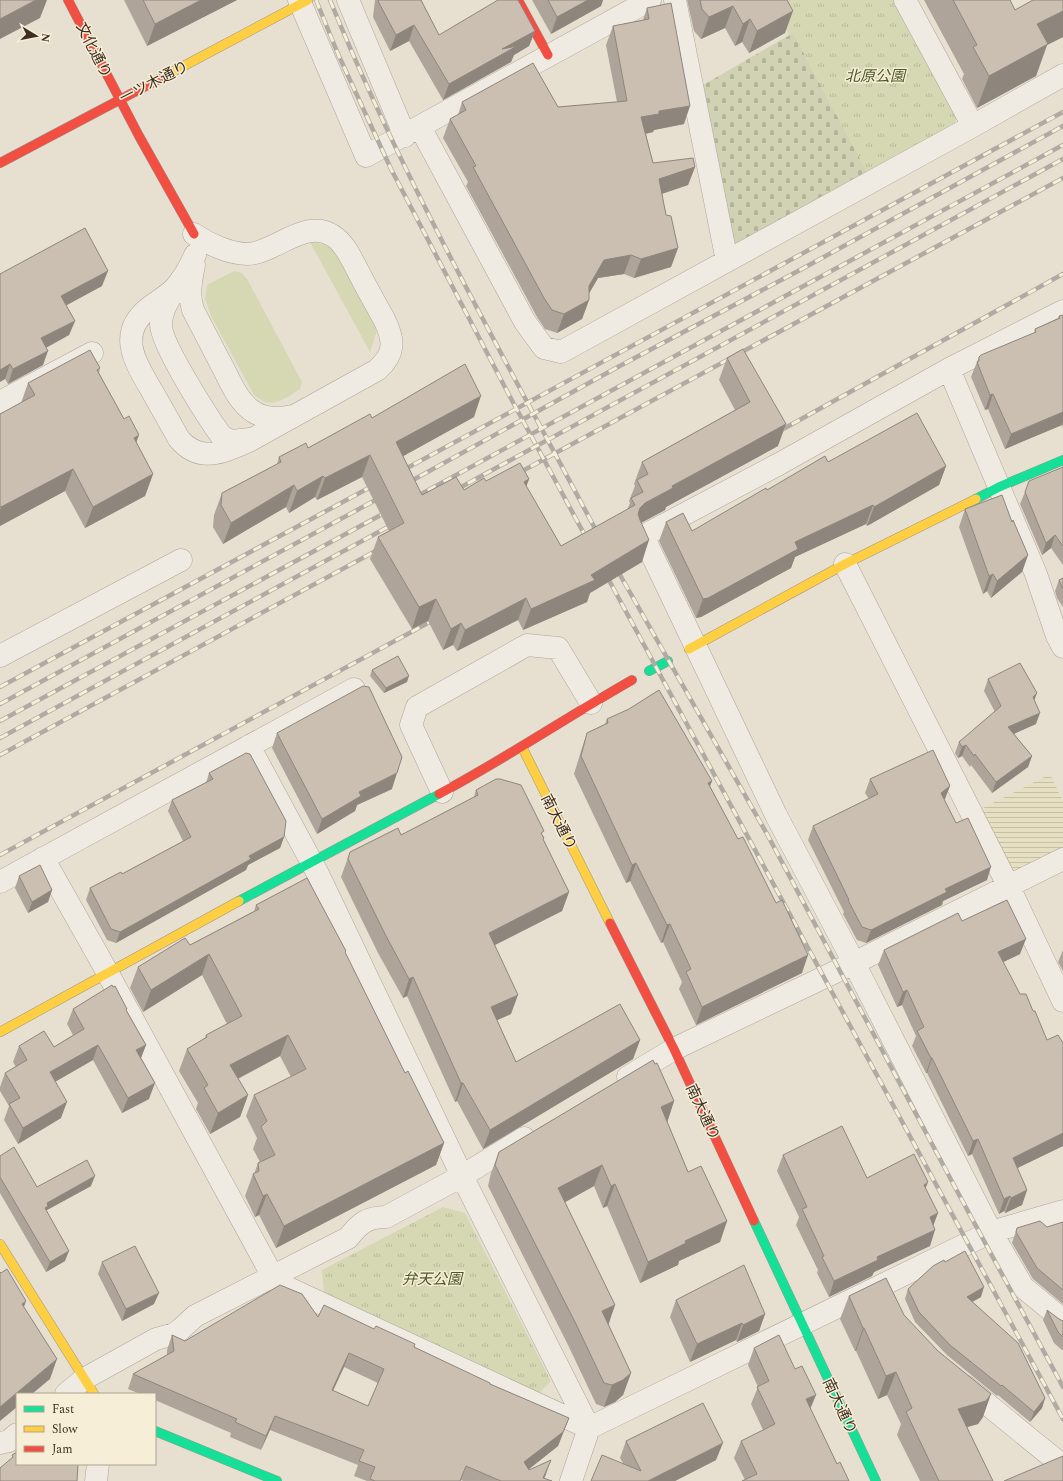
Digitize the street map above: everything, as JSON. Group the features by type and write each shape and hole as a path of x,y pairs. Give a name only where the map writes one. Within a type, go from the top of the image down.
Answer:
{"street":[{"name":"文化通り","path":"68,0 195,244"},
{"path":"348,0 412,131 525,322 544,348 562,352 1063,75"},
{"path":"518,0 548,55"},
{"path":"302,1 366,156 650,0"},
{"path":"675,0 727,261"},
{"path":"905,0 973,126"},
{"name":"一ツ木通り","path":"0,163 120,100 302,1"},
{"path":"311,231 323,232 336,238 346,249 386,324 392,343 391,352 388,359 377,370 254,438 228,450 212,454 199,453 191,450 179,439 134,360 131,345 132,331 137,320 148,308 174,289 190,267 195,244 208,244 247,254 261,252 298,233 311,231"},
{"path":"195,244 189,291 190,301 193,310 235,389 244,403 254,412 265,417 285,418 297,415"},
{"path":"195,244 191,269 166,304 161,324 162,333 172,355 222,437 232,441 243,441 254,438"},
{"path":"1063,310 949,369 780,464 643,536 693,647 776,814 854,963 991,1232 1023,1287 1063,1320"},
{"path":"0,402 92,353"},
{"path":"949,369 1036,574 1057,636 1063,647"},
{"path":"693,647 845,564 999,487 1063,460"},
{"path":"0,656 181,560"},
{"path":"845,564 1009,887 1063,1001"},
{"path":"442,792 411,725 417,707 526,645 558,648 591,703"},
{"path":"649,671 668,661"},
{"path":"0,1032 311,861 442,792 522,747 591,703 632,680"},
{"path":"0,882 354,689"},
{"path":"249,746 311,861 462,1176 589,1428"},
{"name":"南大通り","path":"522,747 674,1049 876,1481"},
{"path":"44,858 272,1275 286,1287 589,1428"},
{"path":"609,1088 674,1049 854,963 1063,860"},
{"path":"69,1393 89,1386 156,1338 174,1334 182,1330 195,1316 272,1275 348,1238 364,1221 374,1217 386,1217 462,1176 542,1128"},
{"path":"571,1481 589,1428 802,1324 888,1293 991,1232 1063,1211"},
{"path":"0,1244 89,1386"},
{"path":"950,1374 1063,1466"},
{"path":"156,1431 277,1481"},
{"path":"0,1443 9,1441 16,1435"},
{"path":"96,1481 98,1465"}],"shaded area":[{"path":"1050,774 1063,801 1063,849 1020,870 1007,866 979,810"}],"green space":[{"name":"北原公園","path":"772,0 895,0 957,116 955,123 867,172 793,33 789,35"},
{"path":"793,33 867,172 737,245 730,240 698,88"},
{"path":"310,242 319,243 333,249 340,255 375,323 376,334 370,352"},
{"path":"234,271 242,273 247,279 302,382 300,389 288,397 278,401 269,403 265,402 254,395 211,316 205,299 207,285"},
{"name":"弁天公園","path":"443,1207 465,1213 551,1381 539,1393 324,1294 322,1270"}],"building":[{"path":"0,0 36,0 0,19"},
{"path":"143,0 201,0 155,24"},
{"path":"421,0 439,35 498,0 518,0 535,31 502,49 517,46 449,84 414,25 396,35 378,1"},
{"path":"548,0 588,0 557,17"},
{"path":"700,0 787,0 793,11 757,31 750,19 743,24 733,6 709,17 702,9"},
{"path":"953,0 1010,0 1015,10 1033,0 1063,0 1063,11 1037,24 1048,44 989,76 973,47 977,45"},
{"path":"671,3 690,106 659,111 659,114 641,117 653,163 693,158 695,167 659,179 666,215 671,216 678,248 641,259 631,255 604,260 589,286 589,300 564,314 552,310 473,167 476,166 450,119 466,110 462,102 533,63 558,107 627,101 613,26 649,19 647,8"},
{"path":"85,228 108,271 61,296 75,321 41,338 48,351 13,369 10,364 0,370 0,274"},
{"path":"1063,315 1063,412 1011,434 993,394 990,395 977,362 979,361 979,357 1036,332 1035,329 1060,318 1059,316"},
{"path":"743,349 786,424 672,486 673,488 645,503 640,508 638,514 649,540 591,575 595,580 531,609 526,598 465,630 461,623 451,629 436,599 419,607 378,537 404,523 370,455 325,478 323,476 297,491 294,485 231,523 221,505 222,493 281,462 279,457 306,443 308,448 370,414 372,418 465,364 481,396 396,442 422,495 456,477 464,490 484,478 486,481 520,463 529,479 524,482 561,546 635,505 631,498 643,492 637,480 648,474 642,462 750,402 727,358"},
{"path":"90,350 100,368 97,370 124,419 129,416 139,435 134,438 153,474 93,507 73,469 1,507 0,414 35,395 28,383"},
{"path":"917,413 946,466 874,507 873,505 795,542 798,549 708,598 703,599 666,522 683,513 692,531 825,456 828,462"},
{"path":"1063,467 1063,546 1055,535 1046,543 1025,492 1029,481"},
{"path":"1002,495 1012,522 1013,520 1028,555 997,581 993,574 989,576 965,509"},
{"path":"1063,578 1063,589 1059,580"},
{"path":"398,656 409,676 386,688 372,670"},
{"path":"1020,663 1037,693 1033,697 1040,713 1008,727 1032,756 996,782 975,754 974,756 966,745 962,747 959,742 1001,706 988,679"},
{"path":"363,686 369,687 402,757 397,773 359,792 361,796 322,819 277,733"},
{"path":"659,690 712,781 708,783 738,839 743,837 776,903 782,900 808,955 702,1007 686,972 691,969 670,924 667,925 636,863 632,865 581,756 587,733 608,723 607,719 629,709"},
{"path":"933,750 950,786 941,793 956,823 968,818 991,867 945,889 947,892 871,930 862,927 813,826 878,794 870,779"},
{"path":"246,753 250,754 286,821 284,837 249,856 251,859 120,932 111,929 90,888 121,872 122,874 191,837 172,800 213,779 209,773"},
{"path":"496,779 521,785 544,831 541,833 544,838 543,839 569,892 489,933 518,995 491,1007 516,1062 620,1004 640,1040 490,1130 463,1083 461,1083 413,977 409,979 348,859 350,852 398,828 401,835 478,795 476,790"},
{"path":"40,865 52,890 32,902 19,876"},
{"path":"307,878 346,951 345,952 405,1073 408,1071 444,1143 284,1226 267,1194 263,1196 253,1174 259,1171 258,1163 275,1155 261,1127 267,1121 254,1095 306,1069 288,1035 230,1065 248,1095 218,1113 204,1088 208,1085 187,1049 207,1037 206,1035 242,1016 209,954 151,990 138,967 185,938 190,945 259,909 256,905"},
{"path":"1007,900 1026,939 998,952 1020,994 1026,994 1047,1040 1058,1035 1063,1043 1063,1133 1013,1158 1027,1190 1011,1198 1010,1196 1004,1199 978,1139 973,1141 917,1031 924,1027 907,990 903,992 884,950 958,913 962,921"},
{"path":"112,985 113,987 115,986 127,1009 126,1010 146,1045 136,1050 155,1083 128,1098 98,1045 50,1072 67,1102 23,1128 9,1104 20,1098 5,1073 27,1060 19,1046 44,1031 54,1047 84,1029 73,1009"},
{"path":"653,1060 655,1064 657,1063 674,1101 661,1107 688,1172 701,1166 727,1221 685,1241 686,1243 648,1262 615,1184 611,1186 602,1165 558,1188 615,1305 602,1311 631,1373 623,1380 612,1385 604,1383 576,1324 495,1165 499,1152"},
{"path":"842,1126 867,1178 914,1154 928,1182 924,1185 938,1213 930,1217 935,1230 877,1257 878,1260 834,1281 822,1257 824,1256 802,1209 807,1207 783,1155"},
{"path":"14,1147 37,1187 87,1160 95,1176 47,1203 48,1206 45,1208 69,1251 50,1262 0,1177 0,1156"},
{"path":"1040,1221 1047,1227 1063,1222 1063,1290 1037,1268 1016,1232 1017,1228"},
{"path":"135,1246 159,1293 126,1309 102,1262"},
{"path":"965,1251 984,1287 967,1297 1018,1343 1045,1398 1034,1412 950,1345 919,1312 908,1289 933,1266 944,1260 945,1262"},
{"path":"744,1265 765,1314 697,1344 676,1300"},
{"path":"7,1269 26,1301 22,1304 57,1359 0,1407 0,1272 1,1273"},
{"path":"886,1278 904,1315 938,1351 991,1394 986,1401 958,1409 993,1481 939,1481 906,1412 912,1408 896,1372 886,1376 849,1296"},
{"path":"280,1285 302,1294 318,1317 324,1305 374,1329 376,1326 415,1344 414,1347 490,1384 569,1418 563,1432 524,1462 529,1470 551,1460 543,1478 552,1481 501,1481 466,1466 460,1481 375,1481 370,1479 375,1467 359,1461 364,1450 275,1416 266,1436 235,1422 237,1419 133,1374 174,1351 172,1335 185,1341","holes":["349,1353 384,1369 368,1406 332,1390"]},
{"path":"1047,1310 1063,1321 1063,1337 1058,1332"},
{"path":"779,1335 795,1369 802,1366 816,1395 806,1399 837,1464 840,1462 849,1481 742,1481 757,1474 741,1441 775,1424 757,1387 769,1381 754,1348"},
{"path":"703,1403 723,1443 648,1481 591,1481 602,1455 641,1471 626,1441"},
{"path":"16,1453 16,1465 78,1465 77,1481 0,1481 0,1468 13,1457 12,1455"},
{"path":"1063,1456 1063,1481 1004,1481"}],"railway":[{"path":"316,0 338,54 391,169 508,393 589,543"},
{"path":"330,0 391,138 424,205 493,339 600,538"},
{"path":"398,473 1063,112"},
{"path":"404,485 616,368 800,270 1063,126"},
{"path":"412,499 1063,145"},
{"path":"452,492 1063,159"},
{"path":"515,475 1063,178"},
{"path":"776,433 1063,274"},
{"path":"0,687 378,483"},
{"path":"0,704 383,496"},
{"path":"0,721 390,510"},
{"path":"0,738 397,522"},
{"path":"0,755 383,547"},
{"path":"615,566 767,834 1063,1387"},
{"path":"604,571 1063,1419"},
{"path":"0,855 439,617"}],"traffic: fast":[{"path":"976,499 999,487 1063,460"},
{"path":"649,671 668,661"},
{"path":"239,901 439,794"},
{"path":"754,1221 876,1481"},
{"path":"156,1431 277,1481"}],"traffic: slow":[{"path":"161,78 308,0"},
{"path":"689,649 845,564 976,499"},
{"path":"522,747 610,923"},
{"path":"0,1032 239,901"},
{"path":"0,1244 93,1393"}],"traffic: jam":[{"path":"68,0 139,136 194,234"},
{"path":"518,0 548,55"},
{"path":"0,163 161,78"},
{"path":"439,794 488,767 632,680"},
{"path":"610,923 674,1049 754,1221"}]}
